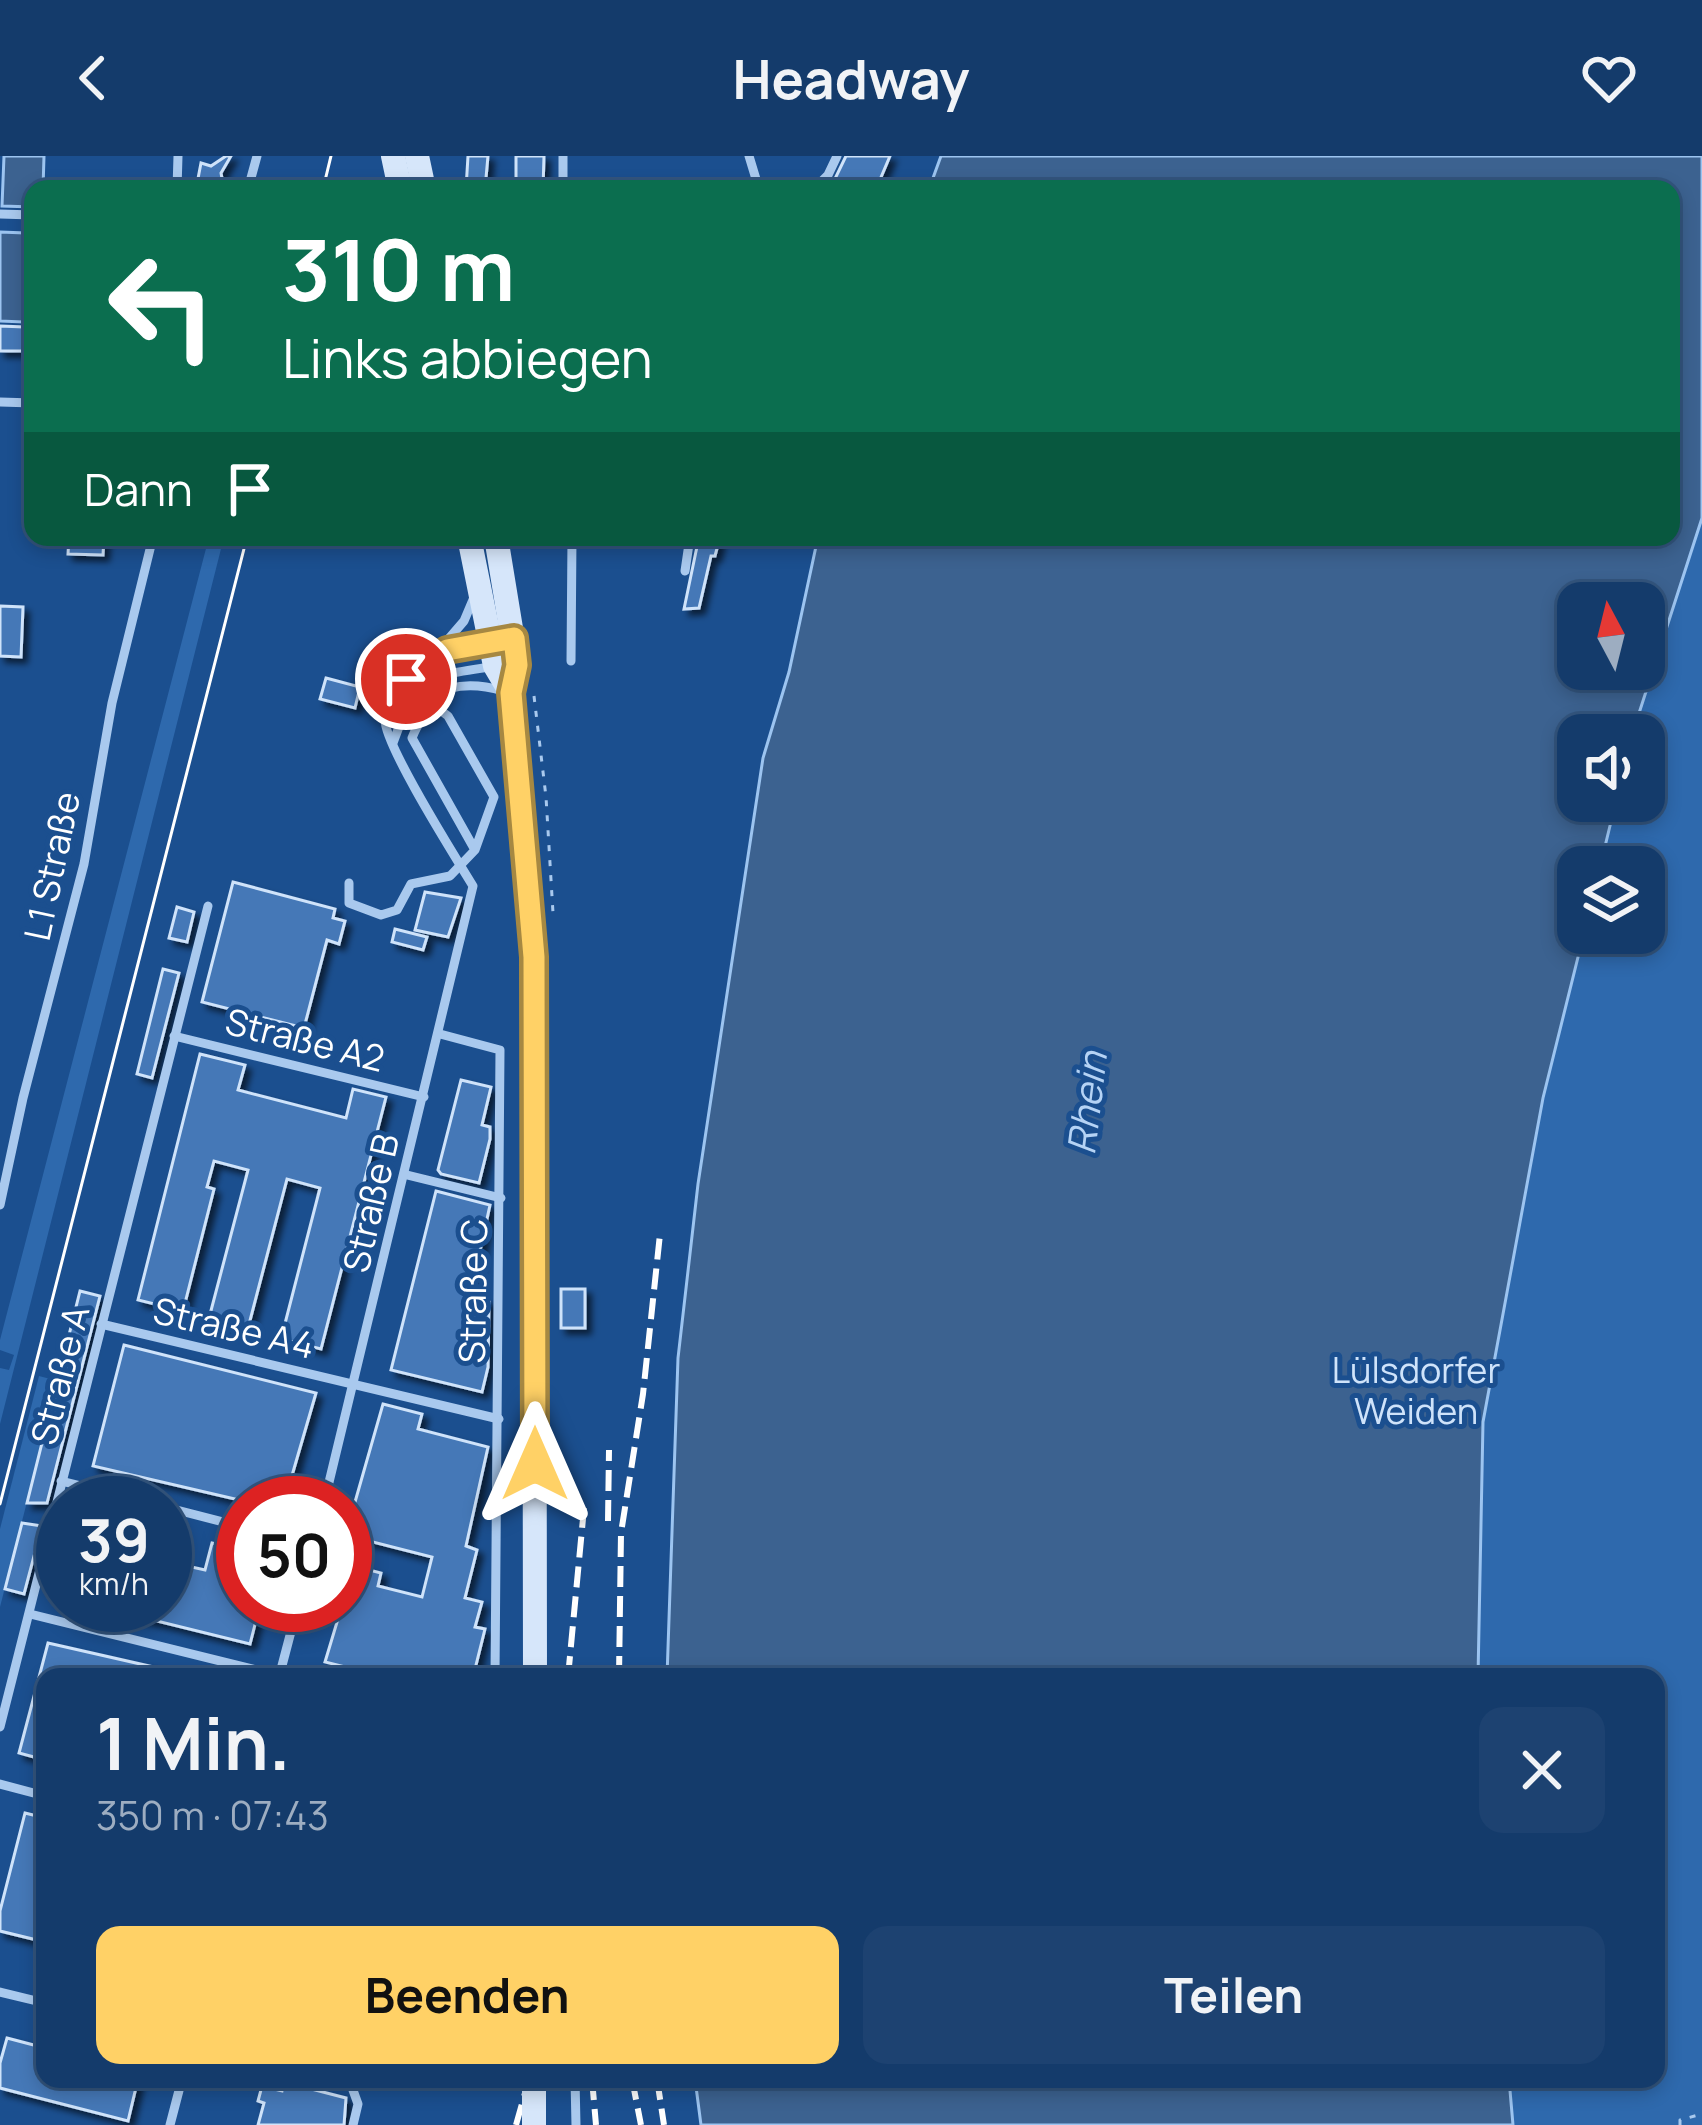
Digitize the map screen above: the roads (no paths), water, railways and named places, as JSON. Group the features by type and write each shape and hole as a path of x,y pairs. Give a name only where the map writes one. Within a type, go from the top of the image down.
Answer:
{"main road":[{"path":"472,546 479,584 504,652"},
{"path":"497,546 534,957 535,1668"},
{"path":"534,2088 534,2125"}],"lane":[{"path":"748,180 749,156"},
{"path":"750,169 755,180"},
{"name":"L1 Straße","path":"0,1205 84,864 112,703 151,546"},
{"path":"571,661 572,546"},
{"path":"685,571 689,546"},
{"path":"462,867 385,723 389,706 406,679 464,621 479,584"},
{"path":"432,658 447,650 504,652"},
{"path":"393,743 407,700 421,686 504,652"},
{"path":"402,721 424,698 447,687 470,684 511,693"},
{"path":"350,883 349,903 381,915 398,910 411,884 450,876 475,850 494,797 448,716 440,710 430,711 418,721 412,738 475,850"},
{"name":"Straße B","path":"332,1476 470,914 473,886 462,867"},
{"name":"Straße A","path":"62,1476 208,906"},
{"name":"Straße C","path":"440,1034 500,1050 495,1668"},
{"name":"Straße A2","path":"173,1036 424,1097"},
{"path":"406,1175 501,1198"},
{"name":"Straße A4","path":"101,1324 499,1420"},
{"name":"Straße A","path":"0,1727 36,1588"},
{"path":"30,1614 249,1668"},
{"path":"283,1668 292,1632"},
{"path":"0,1784 36,1794"},
{"path":"0,1991 36,2000"},
{"path":"170,2125 180,2088"},
{"path":"352,2088 358,2104 353,2125"},
{"path":"575,2088 576,2125"}],"water":[{"path":"4,156 44,156 43,180 24,180 24,207 2,206"},
{"name":"Rhein","path":"941,156 1702,156 1702,518 1665,633 1665,582 1557,582 1557,690 1647,690 1639,714 1557,714 1557,822 1611,822 1605,846 1557,846 1557,954 1579,954 1543,1098 1483,1422 1478,1668 667,1668 678,1358 698,1184 763,758 789,672 816,546 1680,546 1680,180 932,180"},
{"path":"0,232 24,233 23,322 0,321"},
{"path":"696,2088 1510,2088 1513,2125 701,2125"}],"tram line":[{"path":"325,180 331,156"},
{"path":"0,1504 245,546"}],"railway":[{"path":"619,1668 621,1533 643,1394 660,1234"},
{"path":"608,1521 609,1450"},
{"path":"569,1668 584,1508"},
{"path":"516,2125 526,2088"},
{"path":"593,2088 596,2125"},
{"path":"634,2088 641,2125"},
{"path":"658,2088 664,2125"}],"park label":[{"name":"Lülsdorfer Weiden","path":"1416,1390"}]}
